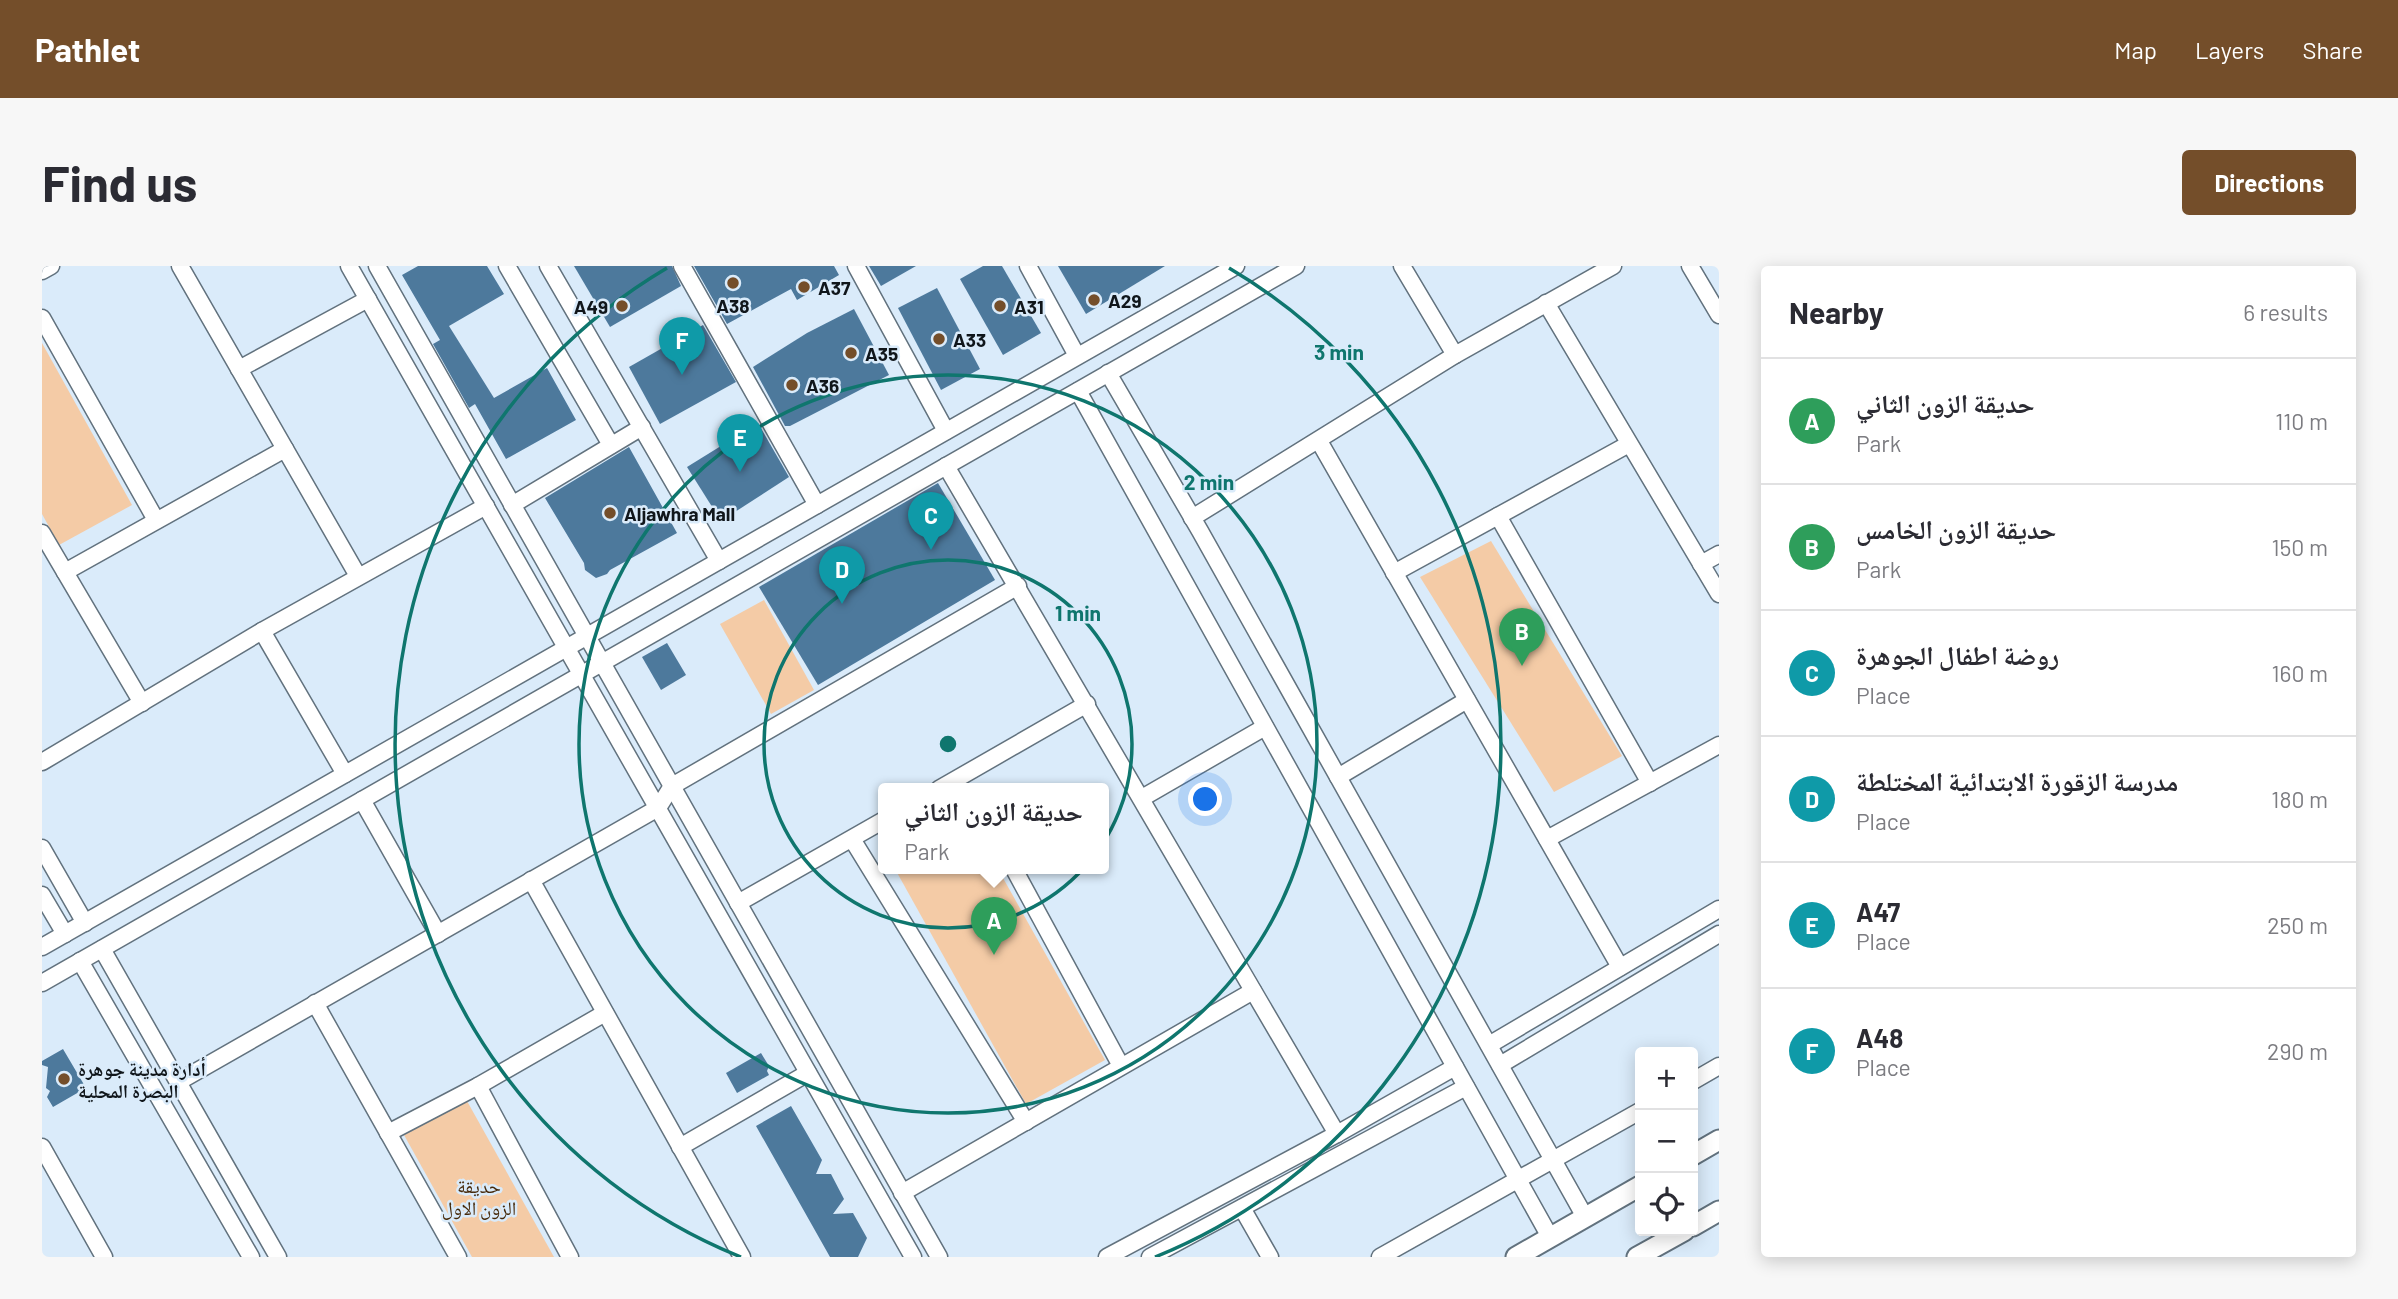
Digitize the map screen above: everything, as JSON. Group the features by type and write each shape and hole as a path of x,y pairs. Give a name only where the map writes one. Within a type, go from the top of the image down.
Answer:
{"main road":[{"path":"1698,1153 1719,1140"},
{"path":"1516,1257 1635,1189"},
{"path":"1698,1223 1719,1211"},
{"path":"1637,1257 1675,1236"}],"street":[{"path":"42,271 51,266"},
{"path":"180,266 358,576"},
{"path":"349,266 913,1257"},
{"path":"377,266 939,1257"},
{"path":"507,266 611,445"},
{"path":"548,266 719,561"},
{"path":"682,266 817,505"},
{"path":"856,266 946,431"},
{"path":"1028,266 1076,354"},
{"path":"42,947 1236,266"},
{"path":"42,983 1296,266"},
{"path":"1402,266 1455,355"},
{"path":"1192,518 1455,355 1613,266"},
{"path":"1690,266 1719,315"},
{"path":"239,369 368,299"},
{"path":"1546,303 1719,594"},
{"path":"42,318 156,520"},
{"path":"1108,373 1585,1217"},
{"path":"1078,391 1550,1237"},
{"path":"512,505 642,427"},
{"path":"1319,441 1620,967"},
{"path":"1394,573 1629,444"},
{"path":"65,572 285,449"},
{"path":"946,466 1337,1134"},
{"path":"42,762 262,631 486,506"},
{"path":"1498,516 1650,783"},
{"path":"42,533 142,703"},
{"path":"1701,564 1719,554"},
{"path":"178,1082 658,808 672,786 1018,586"},
{"path":"262,631 345,774"},
{"path":"1338,777 1467,700"},
{"path":"967,782 1087,704"},
{"path":"1142,798 1265,727"},
{"path":"1547,839 1719,745"},
{"path":"362,800 438,934"},
{"path":"738,902 878,823"},
{"path":"852,838 1026,1122"},
{"path":"42,848 85,923"},
{"path":"1017,874 1121,1066"},
{"path":"531,880 742,1257"},
{"path":"42,895 65,934"},
{"path":"1489,1045 1719,909"},
{"path":"1500,1066 1719,934"},
{"path":"102,948 278,1257"},
{"path":"80,961 251,1257"},
{"path":"902,1193 1253,991"},
{"path":"315,1003 458,1257"},
{"path":"388,1133 478,1086 605,1013"},
{"path":"1698,1078 1719,1066"},
{"path":"1107,1257 1337,1134 1455,1067"},
{"path":"680,1147 808,1073"},
{"path":"478,1086 570,1257"},
{"path":"1150,1257 1466,1087"},
{"path":"1380,1257 1635,1114"},
{"path":"42,1147 104,1257"},
{"path":"1242,1208 1270,1257"}],"green space":[{"path":"42,343 132,505 59,545 42,514"},
{"path":"1491,541 1622,756 1554,792 1420,577"},
{"path":"764,600 814,690 771,714 720,624"},
{"path":"898,874 1001,874 1105,1060 1026,1104"},
{"name":"حديقة الزون الاول","path":"467,1101 554,1257 472,1257 404,1135"}],"building":[{"path":"418,266 487,266 504,294 449,326 494,398 547,368 576,420 506,459 475,404 469,408 433,344 440,340 402,275"},
{"name":"A49","path":"574,266 672,266 681,286 610,327"},
{"path":"694,266 834,266 839,275 797,300 791,289 727,324"},
{"path":"869,266 916,266 881,286"},
{"name":"A31","path":"983,266 1002,266 1041,333 1003,355 960,279"},
{"name":"A29","path":"1058,266 1165,266 1086,314"},
{"name":"A33","path":"937,288 980,369 941,390 898,308"},
{"path":"854,309 889,375 790,426 785,426 753,367 807,333"},
{"path":"703,325 736,382 660,424 629,367"},
{"path":"758,423 789,477 721,521 687,467"},
{"name":"Aljawhra Mall","path":"629,447 677,533 596,578 585,570 584,563 545,498"},
{"path":"938,483 995,580 818,685 759,587"},
{"path":"667,643 686,675 661,690 642,657"},
{"name":"أدارة مدينة جوهرة البصرة المحلية","path":"63,1049 86,1088 53,1107 47,1097 50,1091 46,1088 48,1067 42,1065 42,1061"},
{"path":"761,1053 769,1066 769,1075 737,1093 726,1073"},
{"path":"791,1106 822,1160 816,1174 831,1174 844,1199 833,1214 853,1213 867,1238 858,1257 830,1257 756,1126"}],"place":[{"name":"A38","path":"733,283"},
{"name":"A37","path":"804,287"},
{"name":"A29","path":"1094,300"},
{"name":"A49","path":"622,306"},
{"name":"A31","path":"1000,306"},
{"name":"A33","path":"939,339"},
{"name":"A35","path":"851,353"},
{"name":"A48","path":"682,375"},
{"name":"A36","path":"792,385"},
{"name":"A47","path":"740,472"},
{"name":"Aljawhra Mall","path":"610,513"},
{"name":"روضة اطفال الجوهرة","path":"931,550"},
{"name":"مدرسة الزقورة الابتدائية المختلطة","path":"842,604"},
{"name":"حديقة الزون الخامس","path":"1522,666"},
{"name":"حديقة الزون الثاني","path":"994,955"},
{"name":"أدارة مدينة جوهرة البصرة المحلية","path":"64,1079"}]}
